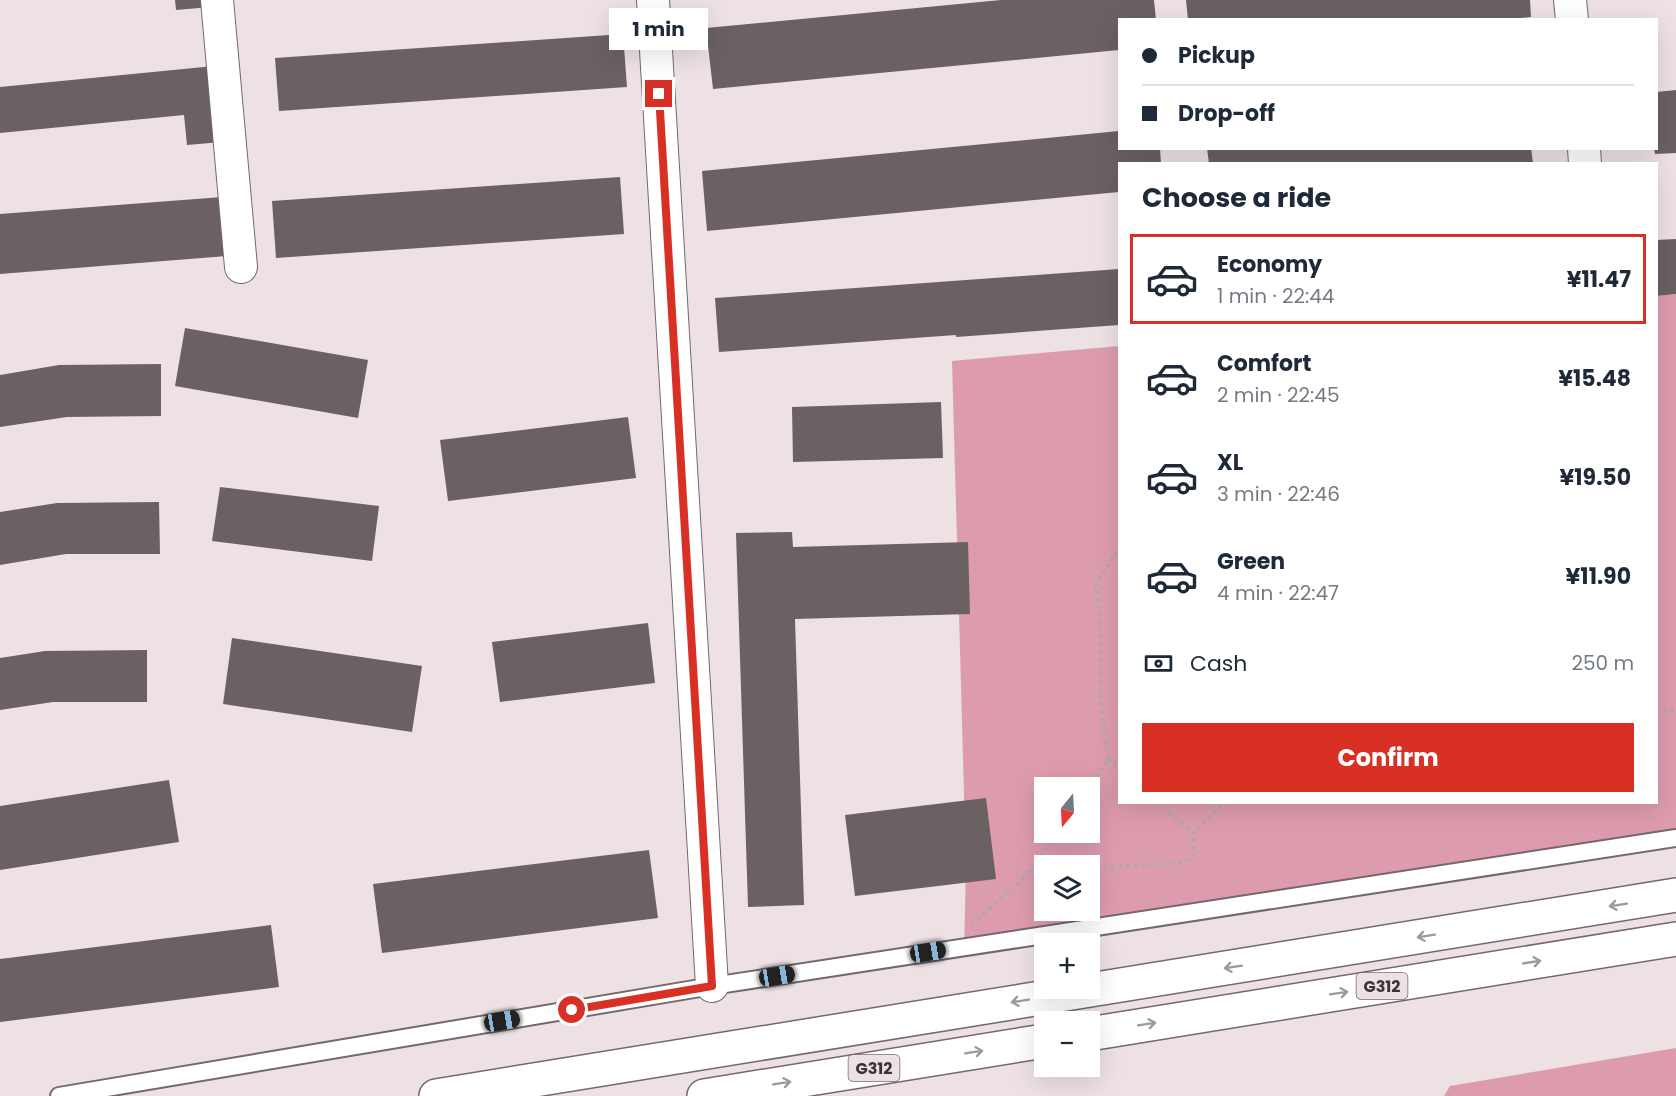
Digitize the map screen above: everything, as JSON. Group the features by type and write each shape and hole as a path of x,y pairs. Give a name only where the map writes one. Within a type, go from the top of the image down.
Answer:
{"highway":[{"name":"G312","path":"436,1096 1676,895"},
{"name":"G312","path":"1100,1032 1676,939"},
{"name":"G312","path":"704,1096 1034,1043"}],"street":[{"path":"217,0 241,267"},
{"path":"653,0 712,986"},
{"path":"1570,0 1572,18"}],"lane":[{"path":"59,1096 712,986 1676,838"}],"path":[{"path":"1097,777 1108,759 1101,708 1100,617 1096,584 1114,554 1118,552"},
{"path":"1658,712 1676,710"},
{"path":"1108,759 1118,768"},
{"path":"1160,804 1193,833"},
{"path":"1100,868 1182,864 1193,855 1193,833 1223,804"},
{"path":"950,949 977,919 1021,881 1051,843"},
{"path":"1029,871 1034,871"}],"shaded area":[{"path":"1676,294 1676,841 1075,933 1034,933 1034,939 964,950 966,866 952,361 1118,346 1118,804 1658,804 1658,296"},
{"path":"1676,1048 1676,1096 1444,1096 1450,1086"}],"building":[{"path":"175,0 211,0 211,7 176,10"},
{"path":"1001,0 1154,0 1156,18 1118,18 1118,50 713,89 706,28"},
{"path":"1186,0 1530,0 1531,17 1521,18 1188,18"},
{"path":"623,34 627,87 279,111 275,58"},
{"path":"214,66 222,142 187,145 184,115 0,133 0,87"},
{"path":"1676,90 1676,153 1655,154 1654,150 1658,150 1658,92"},
{"path":"1118,131 1118,150 1160,150 1161,162 1118,162 1118,192 707,231 702,171"},
{"path":"1207,150 1531,150 1533,162 1209,162"},
{"path":"620,177 624,234 276,258 272,201"},
{"path":"222,197 227,256 0,274 0,214"},
{"path":"1676,239 1676,294 1658,296 1658,240"},
{"path":"1118,269 1118,325 956,337 956,335 719,352 715,298"},
{"path":"185,328 368,360 358,418 175,386"},
{"path":"161,364 161,416 67,417 0,427 0,375 59,365"},
{"path":"941,402 943,458 793,462 792,407"},
{"path":"628,417 636,478 448,501 440,440"},
{"path":"220,487 379,506 372,561 212,541"},
{"path":"159,502 160,554 66,554 0,565 0,512 57,503"},
{"path":"792,532 793,547 968,542 970,614 795,619 804,905 748,907 736,533"},
{"path":"648,623 655,683 500,702 492,642"},
{"path":"232,638 422,666 412,732 223,704"},
{"path":"147,650 147,702 53,702 0,710 0,658 45,651"},
{"path":"169,780 179,842 0,870 0,806"},
{"path":"986,798 996,879 855,896 845,815"},
{"path":"649,850 658,918 382,953 373,884"},
{"path":"271,925 279,987 0,1022 0,959"}],"route":[{"path":"572,1010 712,986 659,94"}]}
